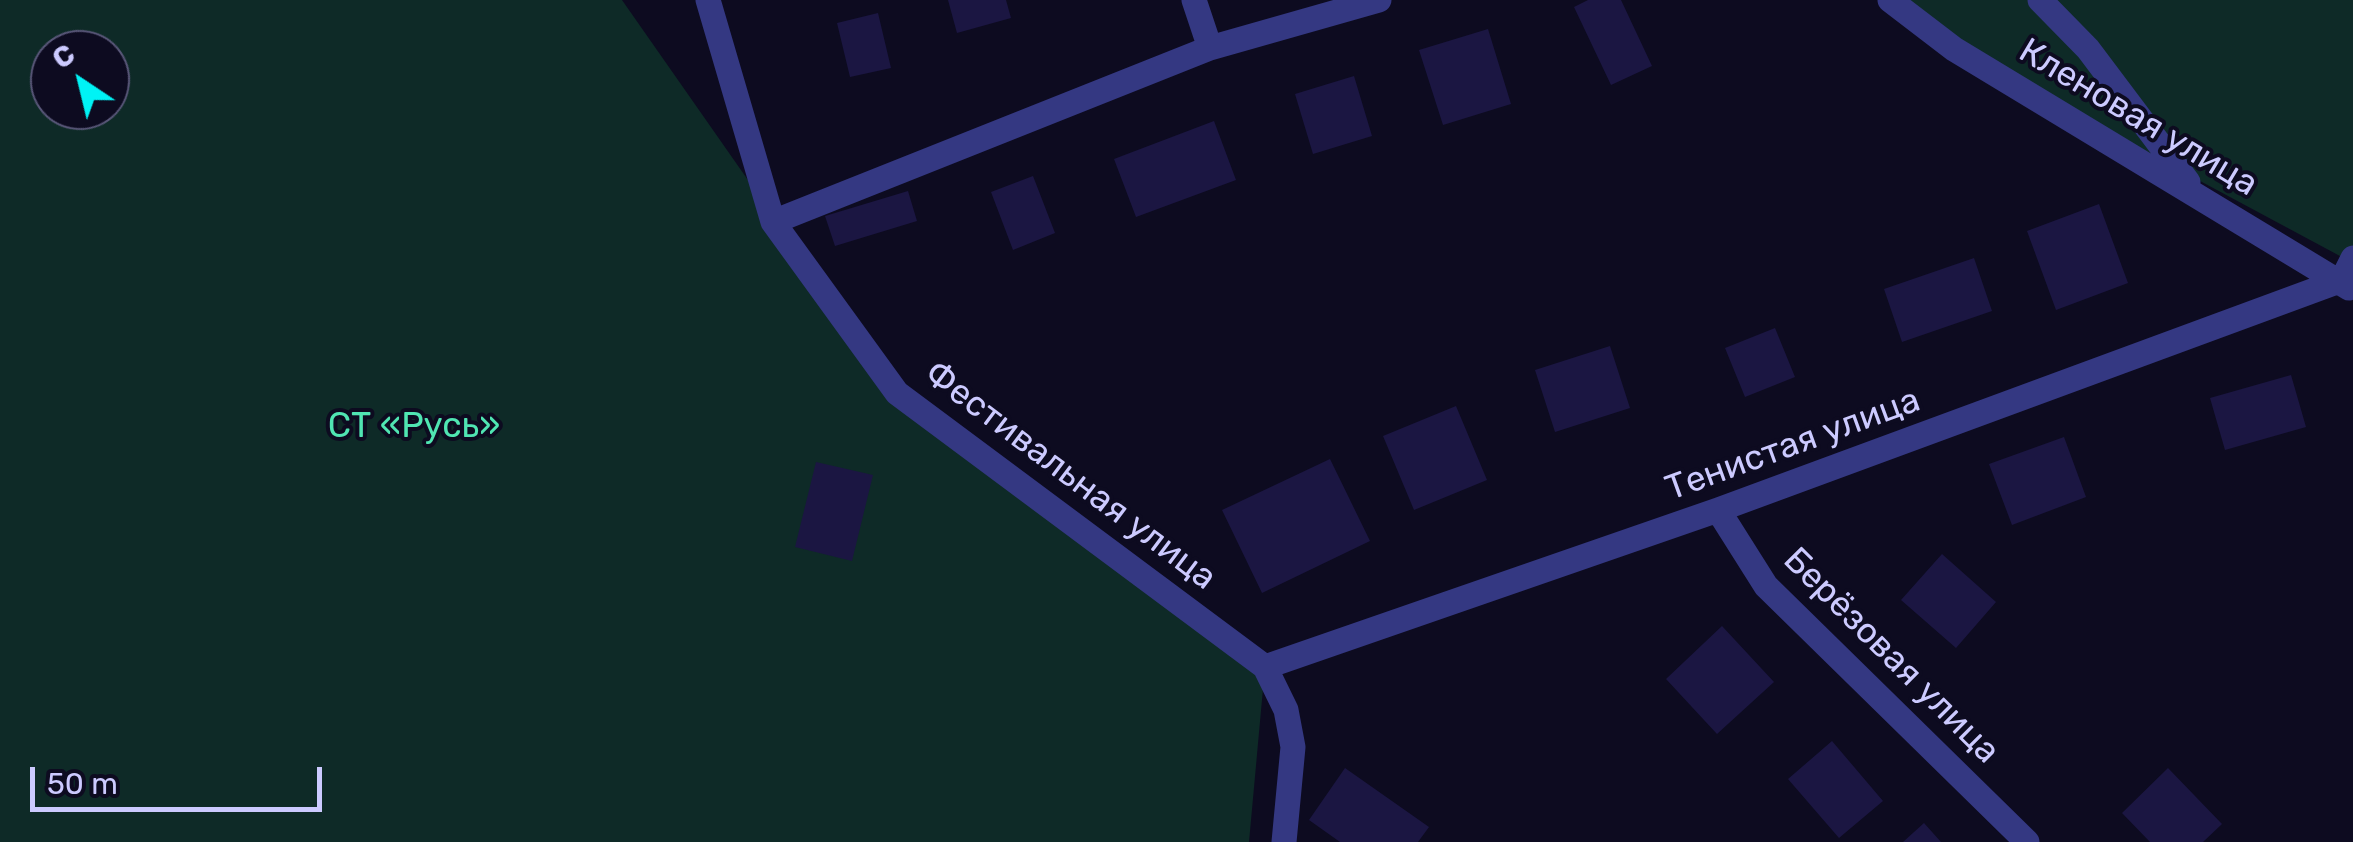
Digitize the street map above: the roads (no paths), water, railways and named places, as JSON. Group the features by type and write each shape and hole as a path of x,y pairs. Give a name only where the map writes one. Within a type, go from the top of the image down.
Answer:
{"street":[{"name":"Фестивальная улица","path":"708,0 773,222 898,393 1265,666"},
{"path":"1194,0 1210,48"},
{"path":"773,222 1210,48 1379,0"},
{"name":"Кленовая улица","path":"1890,0 1954,49 2197,194 2349,277"},
{"path":"2040,0 2088,49 2197,194"},
{"name":"Тенистая улица","path":"1265,666 1718,510 2349,277"},
{"name":"Берёзовая улица","path":"1718,510 1766,586 2027,842"},
{"path":"1265,666 1286,710 1293,746 1284,842"}],"park label":[{"name":"СТ «Русь»","path":"414,427"}]}
